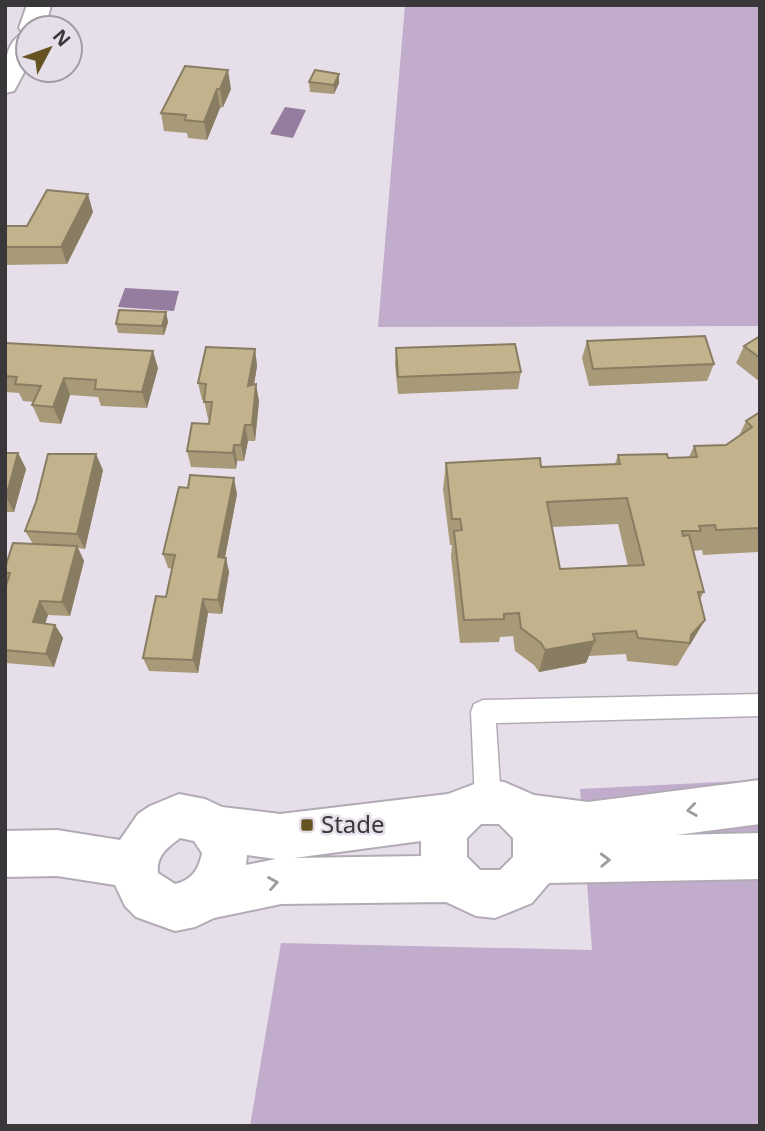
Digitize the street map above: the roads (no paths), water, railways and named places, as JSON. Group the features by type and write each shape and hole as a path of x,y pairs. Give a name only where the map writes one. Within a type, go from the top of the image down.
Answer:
{"street":[{"path":"5,85 14,67"},
{"path":"457,879 281,881 206,896 185,906 161,905 141,889 135,864 144,838 166,820 193,816 215,828 281,837 488,810 588,824 760,802"},
{"path":"488,810 537,842 536,860 527,879 507,892 482,893 457,879 449,866 443,846 445,832 488,810"},
{"path":"206,896 217,885 224,870 226,856 223,841 215,828"},
{"path":"5,854 57,853 135,864"},
{"path":"536,860 760,856"}],"lane":[{"path":"488,810 483,712 760,705"}],"place":[{"name":"Stade","path":"307,825"}]}
